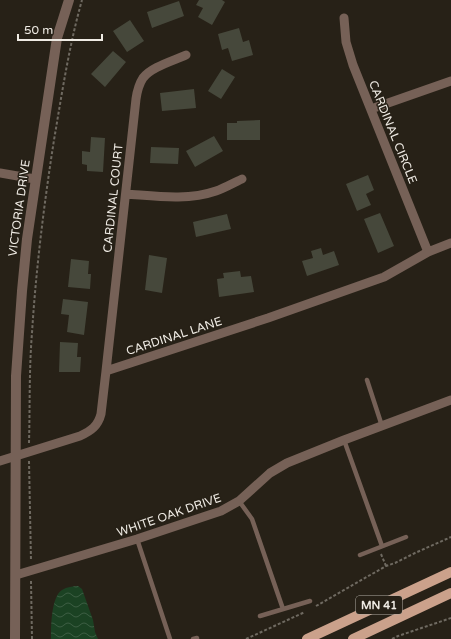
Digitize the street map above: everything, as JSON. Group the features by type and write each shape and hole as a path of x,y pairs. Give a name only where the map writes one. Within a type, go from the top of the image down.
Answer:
{"main road":[{"name":"MN 41","path":"307,639 451,572"},
{"name":"MN 41","path":"353,639 451,593"}],"street":[{"name":"VICTORIA DRIVE","path":"15,639 16,376 21,297 35,179 57,38 69,0"},
{"name":"CARDINAL CIRCLE","path":"344,18 348,52 428,252"},
{"name":"CARDINAL COURT","path":"106,371 137,90 143,78 153,70 186,56"},
{"path":"371,109 451,81"},
{"path":"0,172 35,179"},
{"path":"126,194 156,197 192,196 216,191 242,179"},
{"name":"CARDINAL LANE","path":"106,371 268,318 384,276 428,252 451,243"},
{"path":"0,460 80,436 92,429 96,425 101,414 106,371"},
{"name":"WHITE OAK DRIVE","path":"16,575 221,511 239,501 270,473 287,463 451,400"}],"lane":[{"path":"367,380 382,426"},
{"path":"344,440 382,546"},
{"path":"239,501 252,519 283,609"},
{"path":"360,555 406,537"},
{"path":"137,538 170,639"},
{"path":"260,616 310,601"}],"path":[{"path":"32,639 29,452 30,376 35,294 48,182 57,123 69,57 82,0"},
{"path":"246,639 317,606 386,566 451,537"},
{"path":"382,546 381,554 386,566"},
{"path":"392,639 451,618"}],"water":[{"path":"78,586 82,589 98,639 51,639 52,613 58,594 66,588"}],"building":[{"path":"199,0 222,0 225,2 212,25 198,17 203,8 196,5"},
{"path":"179,1 184,16 152,28 147,12"},
{"path":"130,20 144,41 127,52 113,31"},
{"path":"239,28 243,42 249,40 253,55 232,61 228,48 222,50 218,34"},
{"path":"113,51 126,62 105,87 91,74"},
{"path":"222,69 235,77 221,99 208,91"},
{"path":"194,89 196,108 162,111 160,93"},
{"path":"260,120 260,140 227,140 227,123"},
{"path":"214,136 223,151 195,167 186,151"},
{"path":"91,137 105,138 103,172 87,171 87,165 82,164 82,151 90,152"},
{"path":"151,147 179,148 178,164 150,163"},
{"path":"368,175 374,190 366,194 371,205 357,211 346,184"},
{"path":"380,213 394,246 378,253 364,219"},
{"path":"227,214 231,229 196,237 193,222"},
{"path":"321,248 323,255 334,251 339,265 307,276 302,261 313,258 311,251"},
{"path":"149,255 167,258 162,293 145,290"},
{"path":"71,259 89,261 88,274 91,274 90,289 68,287"},
{"path":"240,271 241,277 251,276 254,292 219,297 217,279 224,278 223,273"},
{"path":"63,299 88,302 84,335 67,332 69,315 61,314"},
{"path":"60,342 78,343 77,357 81,357 80,372 59,372"}]}
